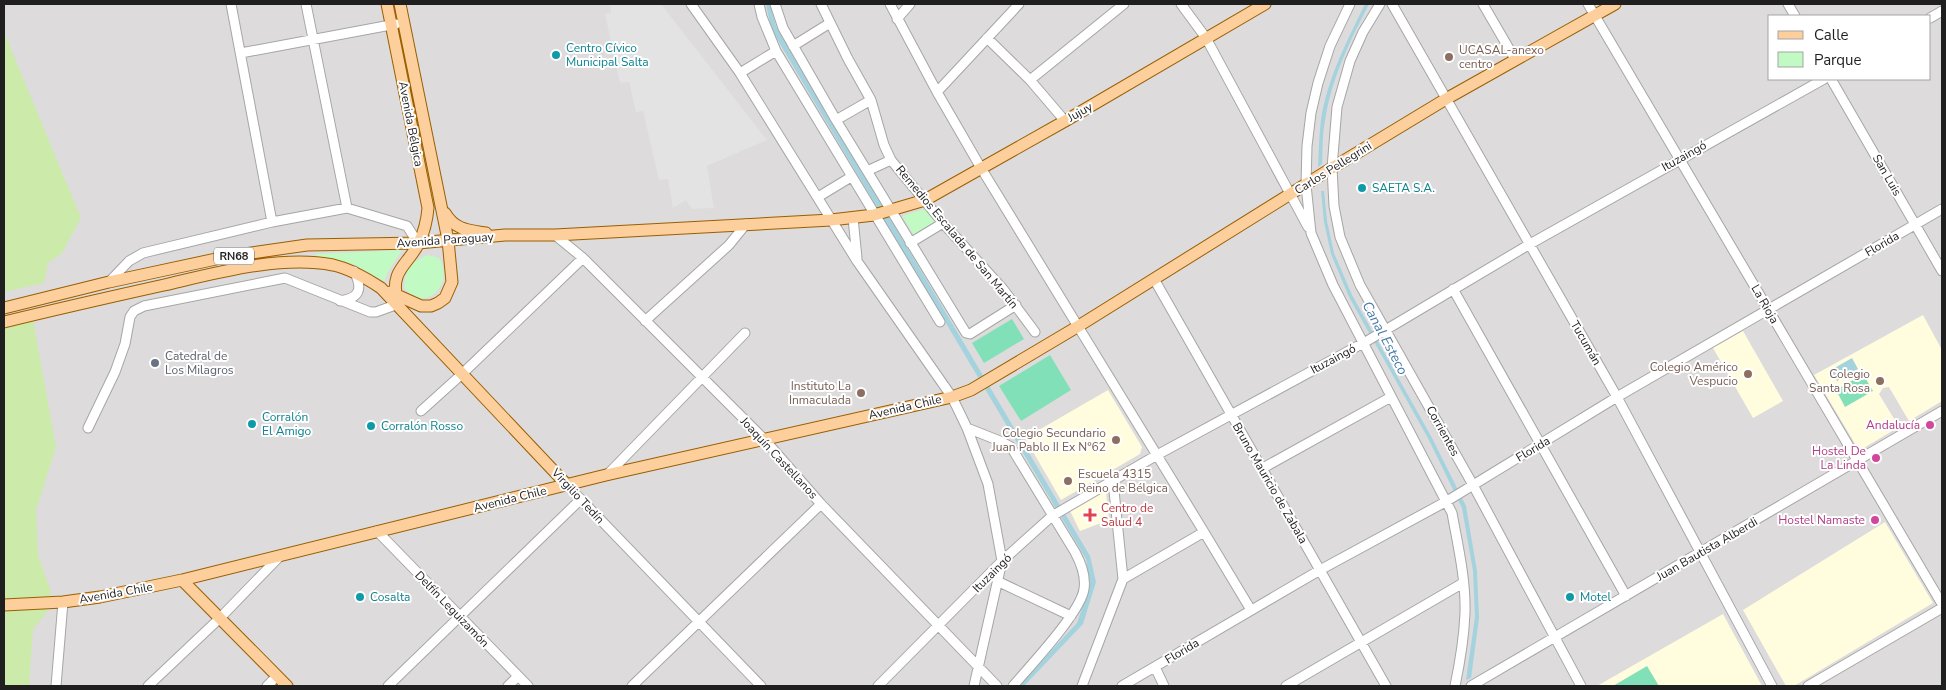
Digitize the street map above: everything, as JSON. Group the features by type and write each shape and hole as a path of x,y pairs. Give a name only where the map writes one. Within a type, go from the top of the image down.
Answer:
{"main road":[{"name":"Avenida Bélgica","path":"387,4 428,208 427,220 418,244"},
{"name":"Avenida Bélgica","path":"400,4 448,240"},
{"name":"Jujuy","path":"891,211 925,200 1265,4"},
{"name":"Carlos Pellegrini","path":"1055,340 1446,99 1616,4"},
{"path":"441,205 453,225 468,230 505,235"},
{"name":"Avenida Paraguay","path":"4,308 109,282 230,256 307,245 418,244 505,235 555,235 831,220 891,211"},
{"path":"418,244 398,273 395,285 397,300 421,306 438,303 445,298 452,282 448,240"},
{"name":"RN68","path":"4,322 58,308 219,273 274,264 316,263 334,265 354,271 397,300"},
{"name":"Virgilio Tedín","path":"397,300 462,374 567,485"},
{"name":"Avenida Chile","path":"4,605 100,598 182,580 606,475 952,397 971,390 1055,340"},
{"path":"182,580 287,686"}],"street":[{"path":"231,4 272,222"},
{"path":"306,4 347,208"},
{"path":"691,4 740,73 857,261 952,397 967,428 988,484 1002,562 974,686"},
{"path":"759,4 762,18 776,52 940,322"},
{"path":"775,4 783,28 793,46 966,333 970,334 1016,305"},
{"name":"Remedios Escalada de San Martín","path":"821,4 871,100 884,145 891,160 943,223 1003,289 1034,332"},
{"path":"890,4 937,92 981,168 1251,610"},
{"path":"897,19 910,4"},
{"path":"937,92 1019,4"},
{"path":"1030,80 1124,4"},
{"path":"1181,4 1206,38 1291,194 1311,232 1333,285 1365,342 1391,397 1449,499 1459,550 1465,612 1461,656 1455,686"},
{"path":"1311,232 1306,185 1308,138 1318,83 1330,46 1350,4"},
{"name":"Corrientes","path":"1380,4 1363,32 1350,60 1337,107 1332,168 1334,206 1340,237 1357,278 1383,331 1582,686"},
{"name":"Tucumán","path":"1392,4 1617,397 1772,686"},
{"path":"1483,4 1515,59"},
{"name":"La Rioja","path":"1588,4 1942,604"},
{"path":"1788,4 1794,15"},
{"path":"1931,17 1942,11"},
{"path":"241,53 404,22"},
{"path":"793,46 830,23"},
{"path":"987,38 1030,80 1065,121"},
{"path":"740,73 776,52"},
{"name":"Ituzaingó","path":"878,686 1002,562 1052,516 1157,455 1365,342 1530,244 1822,80"},
{"name":"San Luis","path":"1832,80 1942,271"},
{"path":"836,120 871,100"},
{"path":"867,171 891,160"},
{"path":"818,197 851,177"},
{"path":"109,282 129,261 143,253 272,222 347,208 407,226 418,244"},
{"name":"Florida","path":"1122,686 1320,570 1470,487 1617,397 1942,209"},
{"path":"853,218 857,261"},
{"path":"910,243 943,223"},
{"path":"644,321 729,245 746,224"},
{"name":"Joaquín Castellanos","path":"555,235 582,258 764,439 821,504 997,686"},
{"path":"421,411 582,258"},
{"path":"340,301 352,299 357,294 359,287 354,271"},
{"path":"88,428 115,372 125,344 130,317 144,306 285,278 370,312 376,312 397,300"},
{"name":"Bruno Mauricio de Zabala","path":"1154,279 1386,686"},
{"path":"1453,289 1626,596"},
{"path":"606,475 745,333"},
{"path":"1263,468 1391,397"},
{"name":"Juan Bautista Alberdi","path":"1471,686 1942,411"},
{"path":"967,428 1011,447 1082,565 1084,590 1071,616 1014,686"},
{"path":"1082,686 1123,579 1113,481"},
{"name":"Virgilio Tedín","path":"567,485 758,685"},
{"path":"388,686 580,499"},
{"path":"632,686 821,504"},
{"name":"Delfín Leguizamón","path":"377,531 528,686"},
{"path":"1123,579 1204,532"},
{"path":"148,686 220,618 282,554"},
{"path":"997,581 1071,616"},
{"path":"1286,686 1463,583"},
{"path":"56,686 63,602"},
{"path":"1808,686 1942,608"},
{"path":"1155,667 1164,686"},
{"path":"267,686 277,676"},
{"path":"508,686 518,676"}],"shaded area":[{"path":"4,4 1942,4 1942,686 4,686"},
{"path":"610,4 661,4 767,140 707,166 714,208 692,209 686,200 673,208 668,179 659,180 643,111 636,112 629,82 620,83 605,14 611,13"},
{"name":"Colegio Santa Rosa","path":"1923,315 1942,350 1942,401 1909,421 1889,387 1883,388 1879,394 1899,427 1862,449 1857,447 1814,375"},
{"name":"Colegio Américo Vespucio","path":"1743,331 1783,401 1753,418 1713,348"},
{"path":"1108,390 1142,447 1140,454 1061,500 1025,438"},
{"name":"Centro de Salud 4","path":"1102,491 1106,492 1109,520 1080,531 1069,509"},
{"path":"1885,522 1933,603 1794,686 1786,686 1743,610"},
{"path":"1723,614 1762,686 1597,686"}],"green space":[{"path":"397,31 401,31 435,198 433,200 431,200"},
{"path":"4,32 81,218 62,253 48,263 44,283 4,292"},
{"path":"928,208 938,221 914,235 902,216"},
{"path":"402,250 384,281 353,264 316,256 316,254"},
{"path":"428,255 439,258 443,268 443,278 435,293 429,297 421,298 412,295 404,288 405,281 410,267 417,260"},
{"path":"1012,319 1024,339 984,363 972,343"},
{"path":"33,320 56,447 36,510 38,555 51,592 47,612 33,629 29,686 4,686 4,327"},
{"path":"1050,355 1071,390 1021,421 999,386"},
{"path":"1863,374 1873,391 1845,407 1836,390"},
{"path":"1647,666 1659,686 1613,686"}],"water":[{"path":"766,4 770,4 776,26 1090,556 1096,582 1083,624 1024,686 1018,686 1077,623 1090,585 1086,559 771,29"},
{"path":"1365,4 1369,4 1348,46 1332,90 1324,126 1322,164 1318,167 1321,120 1328,90 1338,60"},
{"path":"1321,191 1324,191 1327,221 1334,253 1352,295 1432,438 1466,506 1477,571 1479,618 1471,678 1466,680 1475,617 1473,571 1462,508 1429,440 1349,297 1331,254 1324,222"},
{"path":"1852,358 1858,369 1837,381 1831,370"}],"place":[{"name":"Centro Cívico Municipal Salta","path":"556,55"},
{"name":"UCASAL-anexo centro","path":"1449,57"},
{"name":"SAETA S.A.","path":"1362,188"},
{"name":"Catedral de Los Milagros","path":"155,363"},
{"name":"Colegio Américo Vespucio","path":"1748,374"},
{"name":"Colegio Santa Rosa","path":"1880,381"},
{"name":"Instituto La Inmaculada","path":"861,393"},
{"name":"Corralón El Amigo","path":"252,424"},
{"name":"Andalucía","path":"1930,425"},
{"name":"Corralón Rosso","path":"371,426"},
{"name":"Colegio Secundario Juan Pablo II Ex N°62","path":"1116,440"},
{"name":"Hostel De La Linda","path":"1876,458"},
{"name":"Escuela 4315 Reino de Bélgica","path":"1068,481"},
{"name":"Centro de Salud 4","path":"1090,515"},
{"name":"Hostel Namaste","path":"1875,520"},
{"name":"Cosalta","path":"360,597"},
{"name":"Motel","path":"1570,597"}],"water label":[{"name":"Canal Esteco","path":"1385,338"}]}
